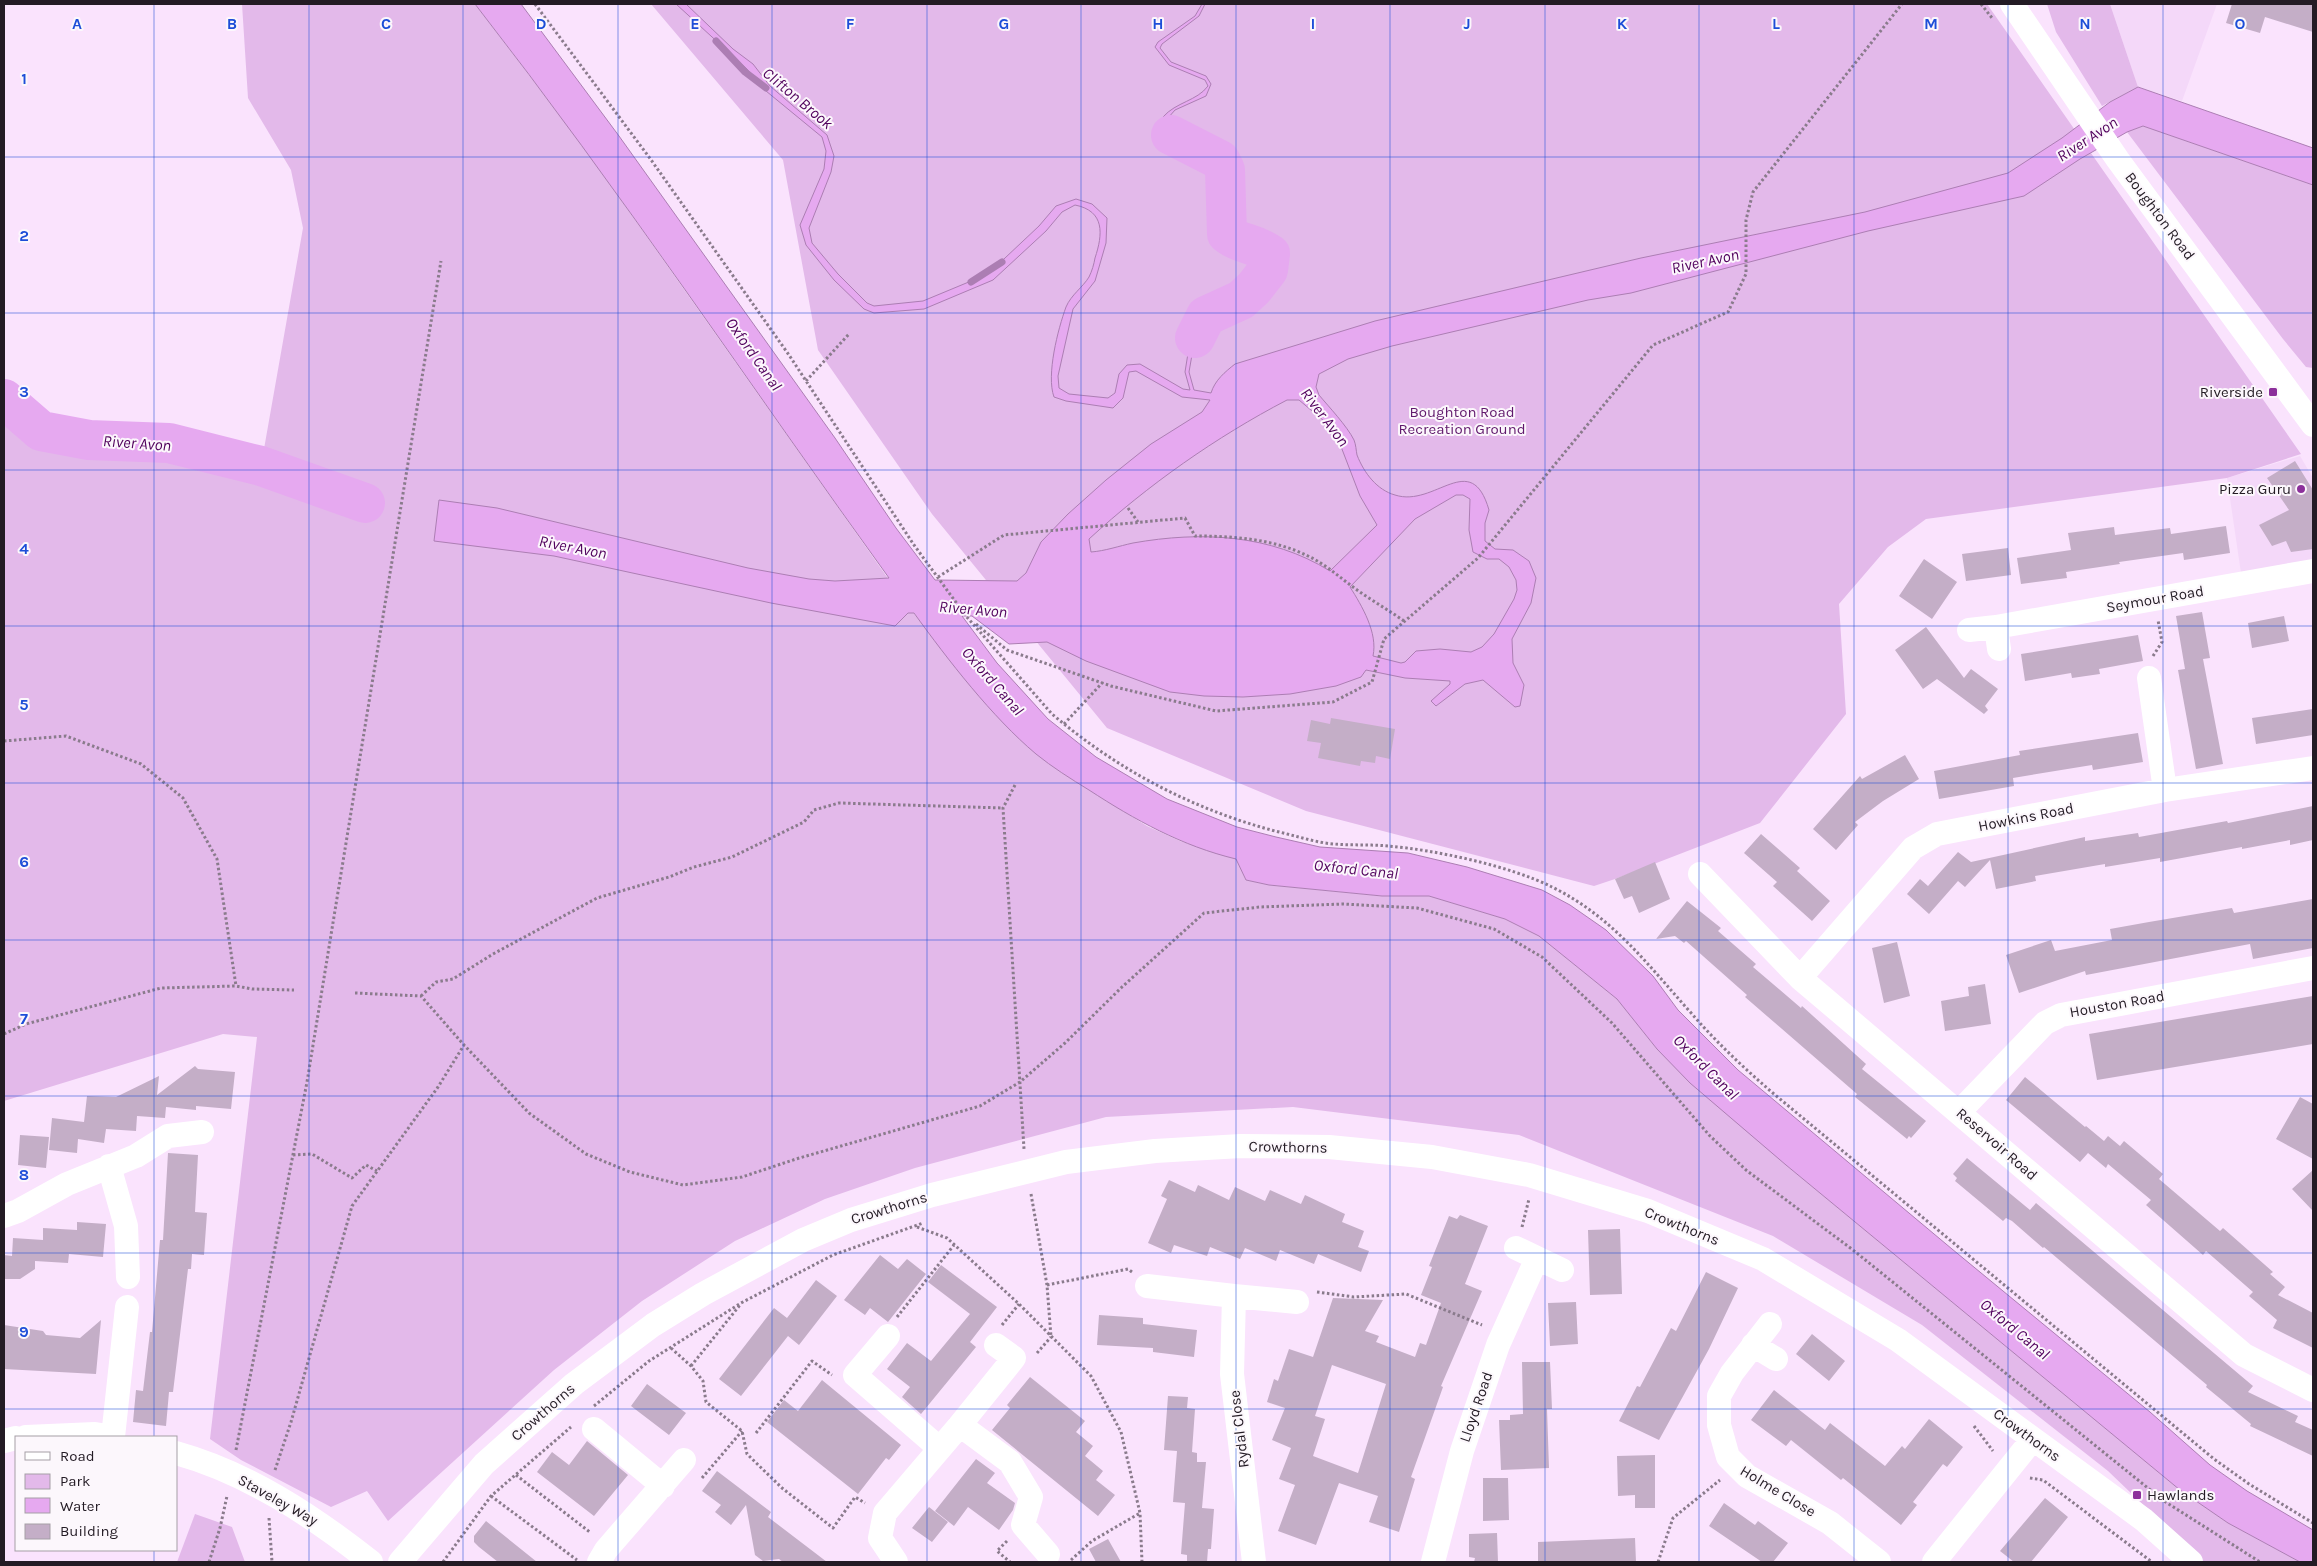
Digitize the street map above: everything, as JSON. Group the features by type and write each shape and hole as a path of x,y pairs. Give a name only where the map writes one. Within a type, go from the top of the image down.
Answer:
{"street":[{"name":"Boughton Road","path":"2012,4 2118,160 2311,415"},
{"name":"Seymour Road","path":"1969,630 1998,638 2155,600 2313,571"},
{"path":"2149,678 2166,790"},
{"name":"Howkins Road","path":"1800,978 1913,848 1937,834 2166,790 2313,768"},
{"name":"Reservoir Road","path":"1700,874 1800,978 2244,1355 2313,1390"},
{"name":"Houston Road","path":"1958,1112 2045,1023 2061,1014 2313,968"},
{"path":"4,1216 18,1211 67,1184 136,1156 168,1136 202,1132"},
{"name":"Crowthorns","path":"400,1562 484,1464 574,1384 653,1325 703,1294 794,1245 851,1220 932,1195 1066,1162 1155,1151 1241,1146 1329,1147 1432,1157 1529,1175 1648,1211 1763,1259 1898,1340 2032,1440 2144,1520 2191,1562"},
{"path":"109,1166 126,1226 128,1277"},
{"path":"1523,1252 1562,1270"},
{"name":"Lloyd Road","path":"1433,1562 1462,1451 1503,1334 1523,1252"},
{"path":"1147,1286 1297,1302"},
{"name":"Rydal Close","path":"1234,1296 1232,1374 1254,1562"},
{"path":"112,1436 127,1307"},
{"name":"Holme Close","path":"1770,1324 1732,1373 1720,1396 1719,1424 1728,1457 1747,1476 1830,1523 1879,1562"},
{"path":"888,1336 855,1375 939,1448"},
{"path":"896,1562 880,1538 885,1513 1014,1358 996,1344"},
{"path":"1753,1345 1776,1359"},
{"path":"587,1420 663,1486"},
{"path":"960,1425 1010,1462 1031,1498 1023,1525 1059,1558"},
{"path":"49,1436 95,1434 106,1436"},
{"path":"1934,1562 2032,1440"},
{"name":"Staveley Way","path":"178,1454 205,1462 268,1492 327,1527 371,1562"},
{"path":"604,1555 684,1460"}],"path":[{"path":"535,4 649,157 806,381 914,545 966,616 1052,714 1084,741 1153,785 1190,803 1235,821 1325,843 1394,846 1461,858 1518,873 1552,887 1582,905 1613,926 1636,949 1718,1043 1767,1088 2214,1459 2249,1484 2313,1523"},
{"path":"966,616 1007,650 1111,686 1216,711 1333,702 1372,682 1384,639 1478,558 1653,345 1728,312 1746,274 1746,220 1753,192 1902,4"},
{"path":"209,1562 220,1528 307,1082 441,261"},
{"path":"806,381 849,334"},
{"path":"1128,508 1138,523"},
{"path":"938,577 1004,535 1185,518 1195,536 1228,536 1280,545 1307,555 1405,621"},
{"path":"2149,678 2147,668 2162,642 2155,600"},
{"path":"1064,724 1103,682"},
{"path":"4,741 66,736 141,764 183,798 217,859 236,986"},
{"path":"1016,784 1003,808 1025,1172 1030,1188 1047,1284 1051,1337"},
{"path":"355,993 421,996 436,982 454,979 493,954 597,898 669,878 694,867 732,858 804,822 814,810 839,803 1003,808"},
{"path":"421,996 464,1045 529,1112 586,1154 630,1172 683,1185 742,1177 796,1159 980,1106 1020,1082 1065,1043 1122,986 1204,913 1260,907 1343,904 1417,908 1494,929 1542,957 1612,1023 1710,1136 1746,1170 1853,1250 2164,1501 2260,1562"},
{"path":"4,1034 26,1024 162,988 236,986 252,989 294,990"},
{"path":"272,1562 268,1492 291,1422 352,1206 438,1087 464,1045"},
{"path":"293,1155 312,1154 352,1178 366,1165 377,1171"},
{"path":"1523,1252 1530,1191"},
{"path":"442,1562 491,1496 587,1420 649,1361 742,1303 833,1255 917,1227 931,1218"},
{"path":"917,1227 947,1238 1019,1304 1090,1376 1121,1432 1140,1513 1142,1562"},
{"path":"888,1336 890,1325 954,1245"},
{"path":"1047,1284 1128,1269 1147,1286"},
{"path":"1297,1302 1300,1290 1354,1297 1406,1294 1503,1334"},
{"path":"691,1366 742,1303"},
{"path":"671,1348 691,1366 703,1381 706,1402 742,1431 747,1454 782,1488 833,1528 855,1497 885,1513"},
{"path":"756,1433 812,1361 833,1376 855,1375"},
{"path":"1970,1423 1977,1429 1995,1453 2006,1474"},
{"path":"684,1460 702,1478 742,1431"},
{"path":"1658,1562 1673,1518 1736,1467"},
{"name":"Crowthorns","path":"2006,1474 2043,1480 2152,1562"},
{"path":"516,1475 604,1555"},
{"path":"491,1496 579,1562"},
{"path":"1059,1558 1140,1513"}],"shaded area":[{"path":"2110,4 2217,4 2182,101 2138,87"},
{"path":"2300,456 2313,478 2313,562 2241,573 2227,478"}],"green space":[{"path":"242,4 475,4 580,142 904,601 972,686 1036,753 1062,773 1147,826 1180,841 1236,859 1246,880 1269,885 1382,896 1429,896 1505,919 1539,936 1617,999 1657,1049 1786,1165 2180,1490 2228,1523 2300,1562 2203,1562 2108,1471 1922,1325 1773,1236 1519,1135 1293,1107 1106,1117 915,1168 825,1199 735,1241 642,1301 554,1370 388,1521 367,1491 331,1507 241,1460 210,1439 257,1037 223,1034 4,1101 4,399 41,431 89,440 169,443 261,466 303,228 291,170 248,98"},
{"name":"Boughton Road Recreation Ground","path":"651,4 1987,4 2301,454 2227,478 1926,519 1888,547 1839,604 1846,714 1760,823 1615,879 1594,886 1306,811 1107,728 932,514 818,350 783,160"},
{"path":"2047,4 2110,4 2138,87 2102,106 2056,32"},
{"path":"2143,126 2313,185 2313,368 2306,367 2283,339 2127,132"},
{"path":"195,1514 232,1527 245,1562 177,1562"}],"water":[{"name":"Oxford Canal","path":"475,4 521,4 619,136 835,438 896,528 935,580 1017,581 1026,573 1041,542 1068,514 1151,444 1202,412 1210,400 1182,397 1136,371 1129,372 1123,398 1113,408 1066,401 1054,397 1051,377 1052,365 1060,327 1068,303 1090,275 1100,232 1097,218 1092,212 1075,205 1062,212 1046,231 993,280 924,309 874,313 864,309 834,280 806,245 800,225 824,169 826,151 822,137 766,91 747,69 676,4 686,4 733,49 753,64 770,86 827,135 834,156 831,172 809,228 812,243 838,274 867,303 874,306 923,301 988,274 1039,226 1056,206 1076,199 1092,204 1107,218 1106,243 1095,281 1073,309 1058,376 1059,388 1069,394 1108,398 1115,393 1119,374 1127,365 1140,364 1183,389 1190,390 1185,372 1189,347 1204,316 1260,283 1267,269 1267,255 1258,249 1234,245 1224,236 1223,175 1216,162 1183,146 1164,132 1163,117 1174,108 1198,95 1208,86 1205,80 1169,65 1155,47 1158,42 1195,16 1202,4 1205,4 1199,16 1162,44 1160,48 1171,62 1206,76 1211,84 1206,96 1175,110 1168,118 1170,131 1185,142 1217,157 1227,175 1230,233 1243,242 1269,252 1270,271 1263,286 1209,319 1193,349 1189,372 1194,390 1211,393 1218,380 1235,364 1375,321 1641,258 1865,212 2008,173 2062,138 2110,102 2138,87 2313,148 2313,185 2143,126 2127,132 2080,159 2024,196 1868,231 1631,293 1588,300 1392,346 1348,359 1319,374 1316,387 1319,395 1351,435 1355,442 1360,462 1367,474 1377,485 1388,493 1410,497 1462,481 1472,483 1481,492 1489,510 1485,523 1485,541 1495,549 1513,550 1529,561 1536,578 1531,603 1512,639 1513,663 1524,685 1520,706 1515,707 1483,680 1465,684 1436,706 1431,701 1450,684 1450,681 1405,678 1366,670 1361,677 1336,686 1290,694 1243,697 1204,696 1170,692 1086,661 1047,642 1009,644 972,616 962,616 997,663 1048,719 1096,757 1167,799 1237,827 1320,847 1408,853 1467,867 1542,890 1570,905 1606,930 1653,976 1678,1010 1738,1070 2150,1412 2210,1465 2247,1491 2313,1530 2313,1562 2300,1562 2228,1523 2180,1490 1786,1165 1690,1083 1657,1049 1617,999 1539,936 1505,919 1429,896 1382,896 1269,885 1246,880 1236,859 1197,847 1141,822 1048,764 987,706 941,650 914,613 908,613 895,626 771,603 554,556 434,541 439,500 497,508 748,568 809,579 835,581 889,578 633,217 529,74","holes":["1287,400 1299,400 1330,426 1340,444 1360,496 1377,525 1330,571 1283,549 1259,543 1209,537 1159,539 1091,552 1089,539 1159,481 1234,430","1456,495 1463,495 1470,499 1469,530 1473,552 1487,559 1499,559 1509,567 1516,580 1517,590 1514,599 1494,634 1482,647 1471,652 1440,649 1416,651 1405,662 1401,663 1373,656 1374,647 1371,629 1364,611 1350,587 1415,519"]}],"building":[{"path":"2232,4 2313,4 2313,32 2265,17 2260,33 2226,23"},
{"path":"2295,461 2313,490 2313,549 2291,552 2286,541 2272,546 2259,525 2289,510 2267,478"},
{"path":"2226,526 2230,553 2184,560 2183,553 2119,562 2120,564 2066,572 2067,578 2021,584 2017,558 2071,550 2068,533 2114,527 2115,535 2170,528 2171,534"},
{"path":"2008,548 2011,575 1966,581 1962,554"},
{"path":"1924,559 1957,582 1932,619 1899,596"},
{"path":"2202,612 2210,658 2203,659 2223,764 2196,769 2178,670 2185,669 2176,616"},
{"path":"2284,616 2289,641 2252,648 2248,623"},
{"path":"1926,627 1964,678 1971,669 1998,689 1985,706 1988,710 1984,714 1937,679 1923,689 1895,650"},
{"path":"2138,635 2143,661 2099,669 2100,674 2072,678 2071,673 2025,681 2021,654"},
{"path":"2313,709 2313,735 2256,744 2252,718"},
{"path":"1331,718 1395,729 1390,759 1376,756 1375,763 1361,761 1360,766 1318,758 1321,743 1307,741 1311,720 1330,724"},
{"path":"2138,733 2143,762 2093,770 2092,765 2013,778 2014,786 1939,799 1934,771 2020,755 2019,751"},
{"path":"1905,755 1919,779 1883,801 1855,822 1858,825 1836,850 1813,829 1860,776 1862,779"},
{"path":"2313,806 2313,840 2290,845 2290,840 2160,862 2160,858 2105,867 2105,864 2035,876 2036,881 1996,889 1990,860 1965,887 1958,881 1929,914 1907,894 1920,879 1928,886 1958,852 1971,862 2085,837 2085,841 2138,833 2139,837 2227,821 2228,823"},
{"path":"1761,834 1800,868 1797,871 1830,901 1812,921 1773,886 1777,882 1744,853"},
{"path":"1655,862 1670,899 1639,913 1632,896 1624,899 1615,879"},
{"path":"2313,899 2313,948 2253,959 2250,944 2086,975 2085,971 2019,993 2006,955 2051,940 2055,951 2112,940 2110,929 2232,908 2234,913"},
{"path":"1687,901 1721,928 1718,931 1756,964 1753,967 1801,1008 1802,1006 1866,1064 1862,1069 1926,1121 1911,1138 1909,1136 1907,1139 1855,1097 1857,1094 1745,997 1747,995 1686,941 1684,943 1675,936 1656,939"},
{"path":"1897,942 1910,996 1884,1003 1872,948"},
{"path":"1985,984 1991,1024 1945,1031 1941,1001 1969,996 1968,987"},
{"path":"2313,996 2313,1044 2097,1080 2089,1034"},
{"path":"195,1066 198,1069 235,1072 231,1109 196,1106 196,1110 166,1107 165,1118 137,1116 136,1131 106,1129 104,1143 78,1139 77,1153 49,1150 52,1118 84,1122 87,1096 116,1097 159,1076 157,1095"},
{"path":"2025,1077 2104,1141 2108,1136 2120,1146 2124,1141 2163,1174 2159,1179 2220,1231 2223,1228 2273,1272 2270,1274 2285,1287 2278,1295 2313,1313 2313,1348 2273,1328 2277,1320 2249,1296 2253,1292 2206,1251 2203,1255 2146,1205 2151,1200 2108,1164 2106,1168 2088,1153 2080,1162 2006,1100"},
{"path":"2300,1097 2313,1104 2313,1159 2276,1139"},
{"path":"20,1135 49,1137 46,1168 18,1165"},
{"path":"168,1153 198,1155 195,1212 207,1213 204,1255 192,1254 191,1269 188,1269 173,1392 169,1392 166,1426 133,1422 136,1390 143,1391 150,1332 152,1332 160,1240 163,1240"},
{"path":"1967,1158 2030,1210 2036,1203 2253,1386 2248,1392 2298,1416 2295,1422 2313,1430 2313,1456 2250,1426 2251,1424 2206,1387 2207,1385 2044,1247 2012,1221 2006,1218 2003,1221 1955,1181 1957,1178 1953,1174"},
{"path":"2313,1170 2313,1211 2292,1189"},
{"path":"1169,1180 1195,1192 1198,1185 1229,1200 1235,1187 1265,1201 1270,1190 1301,1204 1305,1195 1345,1214 1342,1222 1364,1231 1358,1247 1369,1251 1361,1272 1318,1254 1314,1264 1280,1250 1276,1261 1245,1248 1240,1259 1210,1247 1207,1256 1174,1245 1171,1253 1148,1243 1167,1199 1161,1196"},
{"path":"1460,1215 1488,1226 1465,1284 1482,1291 1441,1386 1443,1387 1411,1477 1415,1479 1399,1532 1369,1522 1378,1496 1339,1483 1316,1545 1278,1531 1295,1485 1279,1479 1291,1448 1272,1440 1285,1408 1267,1402 1274,1379 1278,1381 1289,1349 1313,1357 1333,1298 1383,1300 1365,1331 1379,1336 1376,1342 1415,1357 1420,1343 1426,1345 1441,1303 1421,1295 1432,1267 1429,1266 1449,1216 1457,1219","holes":["1332,1365 1386,1384 1358,1473 1313,1456 1325,1419 1315,1416"]},
{"path":"77,1222 106,1224 103,1257 69,1254 68,1263 35,1261 35,1269 20,1279 4,1279 4,1255 12,1256 13,1238 43,1240 43,1228 77,1230"},
{"path":"1620,1229 1622,1294 1590,1295 1588,1230"},
{"path":"880,1255 898,1269 907,1259 926,1274 888,1322 870,1308 865,1315 844,1300"},
{"path":"941,1265 997,1307 970,1342 976,1347 921,1414 902,1397 910,1387 887,1369 907,1343 931,1361 970,1314 928,1282"},
{"path":"1706,1272 1738,1288 1709,1349 1659,1440 1619,1421 1637,1386 1640,1387 1671,1328 1676,1331"},
{"path":"816,1280 837,1296 799,1345 788,1336 741,1396 719,1379 774,1308 787,1318"},
{"path":"1576,1302 1578,1344 1550,1346 1548,1303"},
{"path":"1099,1315 1143,1318 1143,1324 1197,1330 1194,1357 1153,1352 1153,1348 1097,1345"},
{"path":"101,1320 96,1374 4,1369 4,1325 43,1331 46,1335 80,1338"},
{"path":"1812,1334 1845,1361 1829,1381 1796,1354"},
{"path":"1522,1362 1550,1362 1552,1409 1547,1409 1549,1468 1501,1470 1499,1420 1510,1420 1510,1415 1523,1414"},
{"path":"1030,1377 1085,1421 1076,1432 1093,1446 1085,1456 1103,1471 1096,1480 1115,1495 1098,1516 992,1430 1010,1408 1007,1405"},
{"path":"822,1380 901,1445 889,1460 886,1458 858,1494 767,1422 784,1400 798,1411"},
{"path":"647,1384 686,1413 669,1435 631,1406"},
{"path":"1774,1390 1825,1430 1830,1423 1885,1466 1902,1446 1905,1449 1929,1419 1963,1447 1947,1467 1943,1464 1913,1502 1917,1505 1901,1525 1843,1478 1841,1480 1791,1440 1786,1446 1751,1420"},
{"path":"1168,1396 1188,1397 1187,1408 1195,1409 1192,1452 1197,1453 1197,1462 1206,1462 1202,1508 1214,1509 1211,1549 1208,1549 1207,1562 1187,1562 1187,1555 1181,1554 1185,1503 1173,1502 1177,1451 1164,1450"},
{"path":"587,1441 628,1475 594,1516 537,1472 552,1452 569,1465"},
{"path":"1655,1455 1655,1508 1635,1508 1635,1495 1618,1496 1617,1456"},
{"path":"976,1459 995,1473 987,1483 1015,1503 1013,1510 999,1530 968,1507 954,1526 935,1511"},
{"path":"717,1471 771,1512 768,1517 827,1562 783,1562 779,1559 763,1561 755,1555 746,1505 731,1525 715,1512 721,1505 702,1491"},
{"path":"1483,1478 1508,1478 1509,1520 1483,1521"},
{"path":"2045,1498 2068,1517 2031,1562 2014,1562 2000,1551"},
{"path":"1724,1503 1755,1525 1758,1521 1788,1543 1773,1562 1762,1562 1709,1526"},
{"path":"929,1507 948,1522 932,1542 912,1528"},
{"path":"486,1521 537,1562 498,1562 479,1547 474,1542 474,1536"},
{"path":"1497,1533 1498,1562 1474,1562 1475,1558 1469,1557 1469,1534"},
{"path":"1635,1538 1636,1562 1538,1562 1538,1542"},
{"path":"1108,1539 1121,1562 1096,1562 1089,1549"}],"waterway":[{"name":"Clifton Brook","path":"716,41 745,72 766,88"},
{"path":"1171,135 1220,160 1225,170 1227,234 1270,254 1268,270 1254,288 1241,300 1206,316 1195,338"},
{"name":"Clifton Brook","path":"971,282 1002,262"},
{"name":"River Avon","path":"4,399 41,431 89,440 169,443 261,466 365,503"}],"place":[{"name":"Riverside","path":"2273,392"},
{"name":"Pizza Guru","path":"2301,489"},
{"name":"Hawlands","path":"2137,1495"}]}
